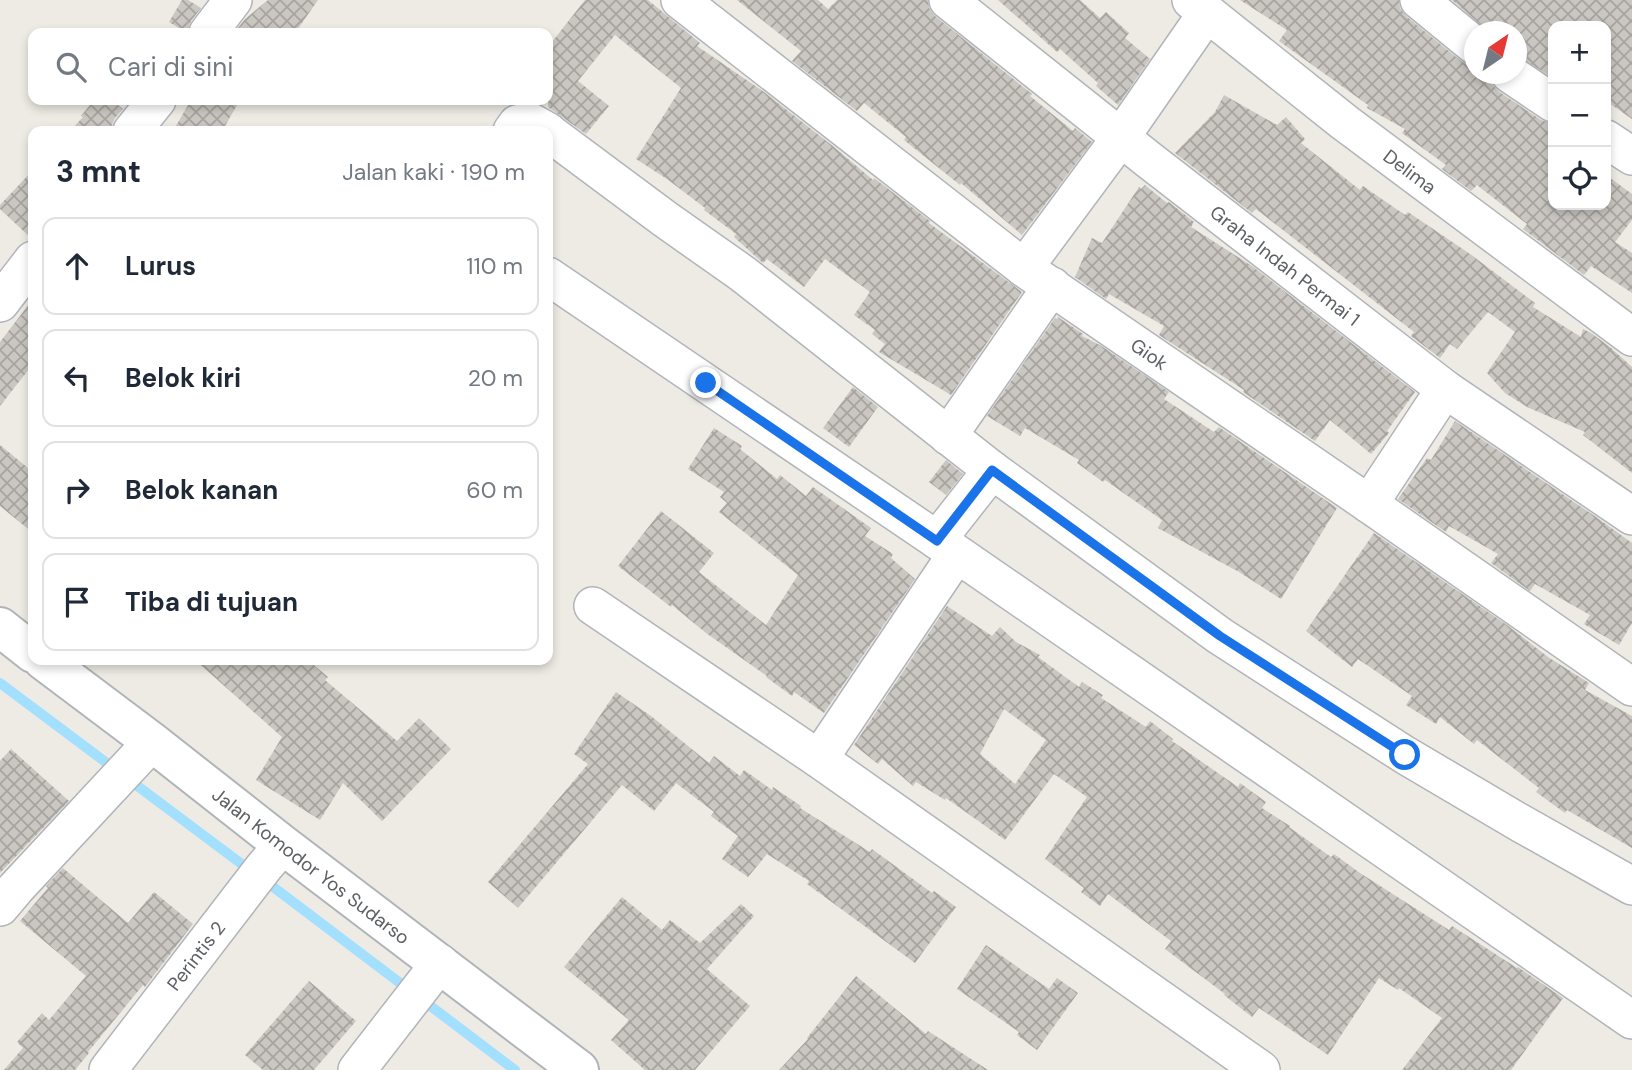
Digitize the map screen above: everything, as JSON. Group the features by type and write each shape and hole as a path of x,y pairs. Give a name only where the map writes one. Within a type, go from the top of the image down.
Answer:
{"street":[{"path":"212,28 233,0"},
{"name":"Giok","path":"680,0 1038,277 1632,687"},
{"name":"Graha Indah Permai 1","path":"948,0 1445,389 1632,516"},
{"path":"1419,0 1464,36"},
{"path":"948,436 1121,137 1216,10"},
{"name":"Delima","path":"1216,10 1344,122 1632,337"},
{"path":"1525,84 1548,100"},
{"path":"136,126 152,105"},
{"path":"516,126 529,121 537,126"},
{"path":"553,136 743,274 992,470 1220,636 1405,755 1632,886"},
{"path":"1611,142 1632,156"},
{"path":"0,303 28,267"},
{"path":"553,279 1632,1020"},
{"path":"1369,504 1445,389"},
{"path":"818,759 992,470"},
{"path":"593,606 818,759 1261,1070"},
{"path":"0,627 28,649"},
{"name":"Jalan Komodor Yos Sudarso","path":"48,665 141,753 274,856 432,975 579,1070"},
{"path":"0,907 141,753"},
{"name":"Perintis 2","path":"108,1070 274,856"},
{"path":"357,1070 432,975"}],"building":[{"path":"182,0 188,0 201,8 189,28 179,28 169,22"},
{"path":"268,0 318,0 298,28 238,28"},
{"path":"585,0 648,0 700,43 697,46 764,92 873,180 874,178 1022,292 951,395 879,352 885,344 872,334 875,330 854,315 870,292 825,259 804,287 767,259 763,263 734,237 736,234 704,210 705,208 636,159 681,88 615,35 578,81 609,106 586,134 548,107 553,105 553,41"},
{"path":"737,0 818,0 828,9 837,0 928,0 929,8 935,16 1032,94 1030,96 1073,131 1075,128 1092,142 1022,235 961,183 960,185 904,140 906,137 864,103 857,111 792,61 801,51"},
{"path":"998,0 1080,0 1100,18 1106,12 1129,33 1125,38 1150,59 1118,105 1060,49 1057,52"},
{"path":"1240,0 1399,0 1400,8 1406,16 1464,63 1464,84 1492,84 1498,91 1548,122 1548,210 1611,210 1611,179 1632,194 1632,220 1615,242 1632,253 1632,293 1591,266 1584,275 1523,229 1527,224 1477,185 1471,191 1442,169 1446,165 1402,133 1405,129 1367,108 1368,105 1279,41 1287,30"},
{"path":"1452,0 1632,0 1632,119 1611,104 1611,21 1548,21 1548,75 1527,62 1527,21 1476,21"},
{"path":"1224,95 1277,125 1286,117 1305,139 1301,143 1360,190 1363,186 1405,215 1408,212 1535,303 1533,307 1581,337 1583,329 1591,333 1632,367 1632,473 1583,435 1585,432 1527,407 1505,393 1487,373 1515,332 1488,312 1457,349 1450,344 1440,358 1411,336 1414,332 1256,209 1252,213 1175,153 1215,112"},
{"path":"90,105 118,105 123,109 111,126 75,126 83,117 81,116"},
{"path":"188,105 237,105 225,126 176,126"},
{"path":"28,175 28,235 0,209 0,205"},
{"path":"1145,185 1194,222 1191,227 1252,266 1415,392 1387,431 1389,433 1371,454 1330,420 1315,441 1243,392 1244,390 1159,335 1164,326 1109,294 1106,299 1075,277 1092,238 1102,243 1139,187 1141,189"},
{"path":"28,306 28,370 0,406 0,342"},
{"path":"1058,317 1083,334 1082,336 1100,345 1169,392 1164,399 1214,432 1219,427 1337,508 1281,599 1239,572 1158,528 1162,520 1105,480 1103,482 1077,463 1079,460 1025,428 1020,436 987,416"},
{"path":"853,387 878,407 849,447 823,428"},
{"path":"1455,421 1632,543 1632,623 1619,645 1584,624 1590,615 1535,584 1530,591 1491,563 1498,554 1449,526 1446,532 1398,499 1427,458 1431,460"},
{"path":"714,428 742,446 740,449 777,479 780,475 806,496 813,487 871,528 865,536 893,554 891,558 915,579 824,713 794,692 792,696 618,566 661,511 714,553 699,572 766,625 798,575 719,512 727,503 720,497 724,492 688,469"},
{"path":"0,445 28,468 28,529 0,506"},
{"path":"946,460 963,474 946,495 929,482"},
{"path":"1374,533 1507,625 1548,657 1589,683 1585,690 1632,716 1632,848 1567,810 1565,813 1536,792 1539,788 1477,740 1474,744 1440,717 1436,724 1406,705 1412,696 1358,659 1352,667 1306,631"},
{"path":"947,606 992,636 1000,627 1016,642 1040,655 1038,657 1079,687 1082,682 1103,695 1101,698 1146,727 1150,721 1173,739 1172,741 1238,787 1240,783 1266,802 1262,808 1331,857 1334,854 1449,930 1452,926 1563,998 1511,1070 1402,1070 1442,1018 1399,988 1398,990 1379,978 1328,1055 1259,1008 1252,1017 1165,949 1171,941 1108,894 1100,906 1081,892 1084,888 1045,859 1087,797 1054,774 1005,840 946,798 945,800 916,782 913,786 882,759 878,764 854,745","holes":["1004,709 1046,740 1015,784 980,754"]},
{"path":"201,665 314,665 328,677 325,680 397,741 419,718 451,749 382,821 343,783 320,820 256,780 282,737"},
{"path":"616,692 651,716 709,763 714,756 740,776 744,770 870,852 872,849 932,893 934,891 956,907 915,963 807,884 809,881 767,854 748,877 722,859 738,836 711,816 714,812 676,783 654,811 622,785 518,908 488,882 588,764 574,754"},
{"path":"11,749 69,801 0,873 0,761"},
{"path":"63,868 128,923 154,892 193,924 145,987 143,985 75,1070 4,1070 23,1048 17,1042 42,1013 49,1020 86,976 20,921"},
{"path":"622,897 662,930 670,920 700,943 741,904 754,916 707,969 750,1006 695,1070 645,1070 611,1040 629,1020 564,967"},
{"path":"986,945 1049,989 1057,978 1078,993 1037,1050 1017,1035 1019,1032 957,989"},
{"path":"856,976 926,1034 928,1031 988,1070 779,1070 808,1039"},
{"path":"309,981 356,1021 314,1070 263,1070 245,1055"}],"waterway":[{"path":"0,683 251,871"},
{"path":"264,880 515,1070"}],"route":[{"path":"706,383 937,541 992,470 1220,636 1405,755"}]}
